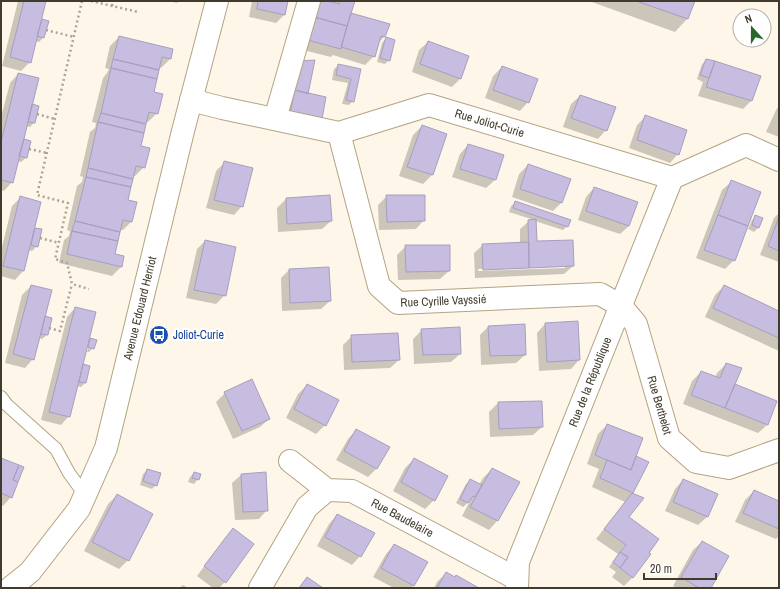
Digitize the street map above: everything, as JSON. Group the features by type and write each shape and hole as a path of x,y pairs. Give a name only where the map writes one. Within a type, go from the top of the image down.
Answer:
{"street":[{"name":"Avenue Edouard Herriot","path":"10,588 30,572 79,509 106,448 216,1"},
{"path":"275,119 309,1"},
{"path":"191,100 339,133"},
{"name":"Rue Joliot-Curie","path":"339,133 429,104 672,178"},
{"name":"Rue Cyrille Vayssié","path":"339,133 379,286 398,303 600,294 621,306"},
{"path":"672,178 746,145 779,160"},
{"name":"Rue de la République","path":"517,583 518,562 672,178"},
{"name":"Rue Berthelot","path":"621,306 636,324 669,438 696,462 729,468 779,450"},
{"path":"260,588 307,506 327,490 290,461"},
{"name":"Rue Baudelaire","path":"327,490 352,491 517,583"}],"lane":[{"path":"1,397 7,405 56,449 69,473 85,495"}],"path":[{"path":"49,328 60,331 72,284 67,262 55,259 68,203 37,196 82,1"},
{"path":"91,1 138,12"},
{"path":"112,6 113,1"},
{"path":"46,30 74,37"},
{"path":"37,114 55,119"},
{"path":"29,149 46,153"},
{"path":"40,238 59,243"},
{"path":"72,284 89,289"}],"building":[{"path":"24,1 46,1 31,63 10,57"},
{"path":"258,1 288,1 285,15 257,9"},
{"path":"318,1 328,1 339,4 340,1 355,1 347,26 314,17"},
{"path":"636,1 695,1 688,19"},
{"path":"351,13 390,24 385,37 381,36 375,57 341,47"},
{"path":"314,17 347,26 341,49 307,40"},
{"path":"42,19 49,21 44,38 37,36"},
{"path":"119,36 173,49 171,59 162,57 159,70 113,59"},
{"path":"386,37 395,40 390,61 380,58"},
{"path":"428,41 469,56 461,79 420,64"},
{"path":"113,59 159,70 157,79 111,68"},
{"path":"706,59 715,61 709,78 700,75"},
{"path":"315,60 308,94 295,90 299,61"},
{"path":"715,61 761,76 752,101 706,87"},
{"path":"338,64 361,69 354,102 346,100 351,79 336,75"},
{"path":"502,66 538,79 529,103 493,90"},
{"path":"111,68 157,79 154,92 163,94 158,114 149,112 146,124 101,113"},
{"path":"18,73 39,78 13,183 1,180 1,142"},
{"path":"295,90 326,97 322,119 290,113"},
{"path":"580,95 616,107 607,131 571,118"},
{"path":"32,104 39,106 35,123 28,122"},
{"path":"101,113 146,124 144,133 98,122"},
{"path":"645,115 687,130 679,155 637,140"},
{"path":"98,122 144,133 141,146 150,148 145,168 136,166 133,179 88,168"},
{"path":"422,125 447,134 433,175 407,167"},
{"path":"24,139 31,141 27,158 19,156"},
{"path":"468,144 504,155 496,180 460,169"},
{"path":"224,161 253,168 243,207 214,200"},
{"path":"528,164 571,179 562,203 520,189"},
{"path":"88,168 133,179 131,187 86,177"},
{"path":"86,177 131,187 128,200 137,202 132,222 123,220 120,232 75,221"},
{"path":"731,180 761,192 748,226 718,215"},
{"path":"594,187 638,202 629,226 586,211"},
{"path":"330,195 332,221 287,224 286,198"},
{"path":"386,195 425,195 425,221 387,222"},
{"path":"20,196 41,202 24,271 3,266"},
{"path":"515,201 571,220 568,227 513,208"},
{"path":"718,215 748,226 735,261 704,250"},
{"path":"755,215 763,218 759,228 752,225"},
{"path":"779,217 779,251 768,246"},
{"path":"536,219 537,241 573,240 574,266 529,268 528,220"},
{"path":"75,221 120,232 118,241 72,231"},
{"path":"35,228 42,229 38,247 31,245"},
{"path":"72,231 118,241 115,254 124,256 122,267 67,254"},
{"path":"205,240 236,247 226,296 194,290"},
{"path":"529,242 529,268 483,270 482,244"},
{"path":"405,245 450,245 450,271 406,272"},
{"path":"329,267 331,301 290,303 289,269"},
{"path":"31,285 52,290 34,360 13,354"},
{"path":"724,285 779,311 779,338 713,308"},
{"path":"75,307 96,312 70,417 49,412"},
{"path":"45,316 52,318 48,335 41,334"},
{"path":"578,321 580,360 547,362 545,323"},
{"path":"525,324 526,355 490,356 488,326"},
{"path":"460,327 461,354 423,355 421,329"},
{"path":"398,333 400,360 352,362 351,335"},
{"path":"90,338 97,340 94,349 88,347"},
{"path":"726,363 742,368 725,408 691,395 701,371 720,378"},
{"path":"83,364 90,366 86,383 79,382"},
{"path":"252,379 270,419 242,431 224,392"},
{"path":"307,384 339,400 326,426 294,409"},
{"path":"735,384 777,401 768,425 725,408"},
{"path":"542,401 543,427 499,429 498,402"},
{"path":"607,424 643,438 631,470 595,455"},
{"path":"356,429 390,447 377,469 344,451"},
{"path":"636,456 649,462 633,493 600,478 607,460 631,470"},
{"path":"1,458 19,465 13,480 18,482 12,498 1,493"},
{"path":"414,458 448,476 435,501 401,482"},
{"path":"19,465 24,467 18,482 13,480"},
{"path":"492,468 520,482 498,521 470,507"},
{"path":"147,469 161,473 157,486 143,481"},
{"path":"194,472 201,474 199,480 192,478"},
{"path":"266,472 268,511 243,512 241,474"},
{"path":"470,479 482,485 475,497 473,496 468,503 460,499"},
{"path":"683,479 718,494 708,517 673,502"},
{"path":"754,490 779,501 779,529 743,513"},
{"path":"632,493 644,498 629,517 659,539 649,553 651,554 633,578 620,568 628,557 620,552 626,545 604,529"},
{"path":"117,494 153,514 129,561 92,542"},
{"path":"337,514 375,533 361,557 325,537"},
{"path":"233,528 254,544 226,583 204,566"},
{"path":"702,541 729,556 711,588 699,588 681,577"},
{"path":"394,544 428,562 414,586 381,568"},
{"path":"620,552 628,557 620,568 613,562"},
{"path":"446,572 455,577 456,575 479,588 437,588"},
{"path":"307,577 323,588 299,588"}],"place":[{"name":"Joliot-Curie","path":"159,335"}]}
